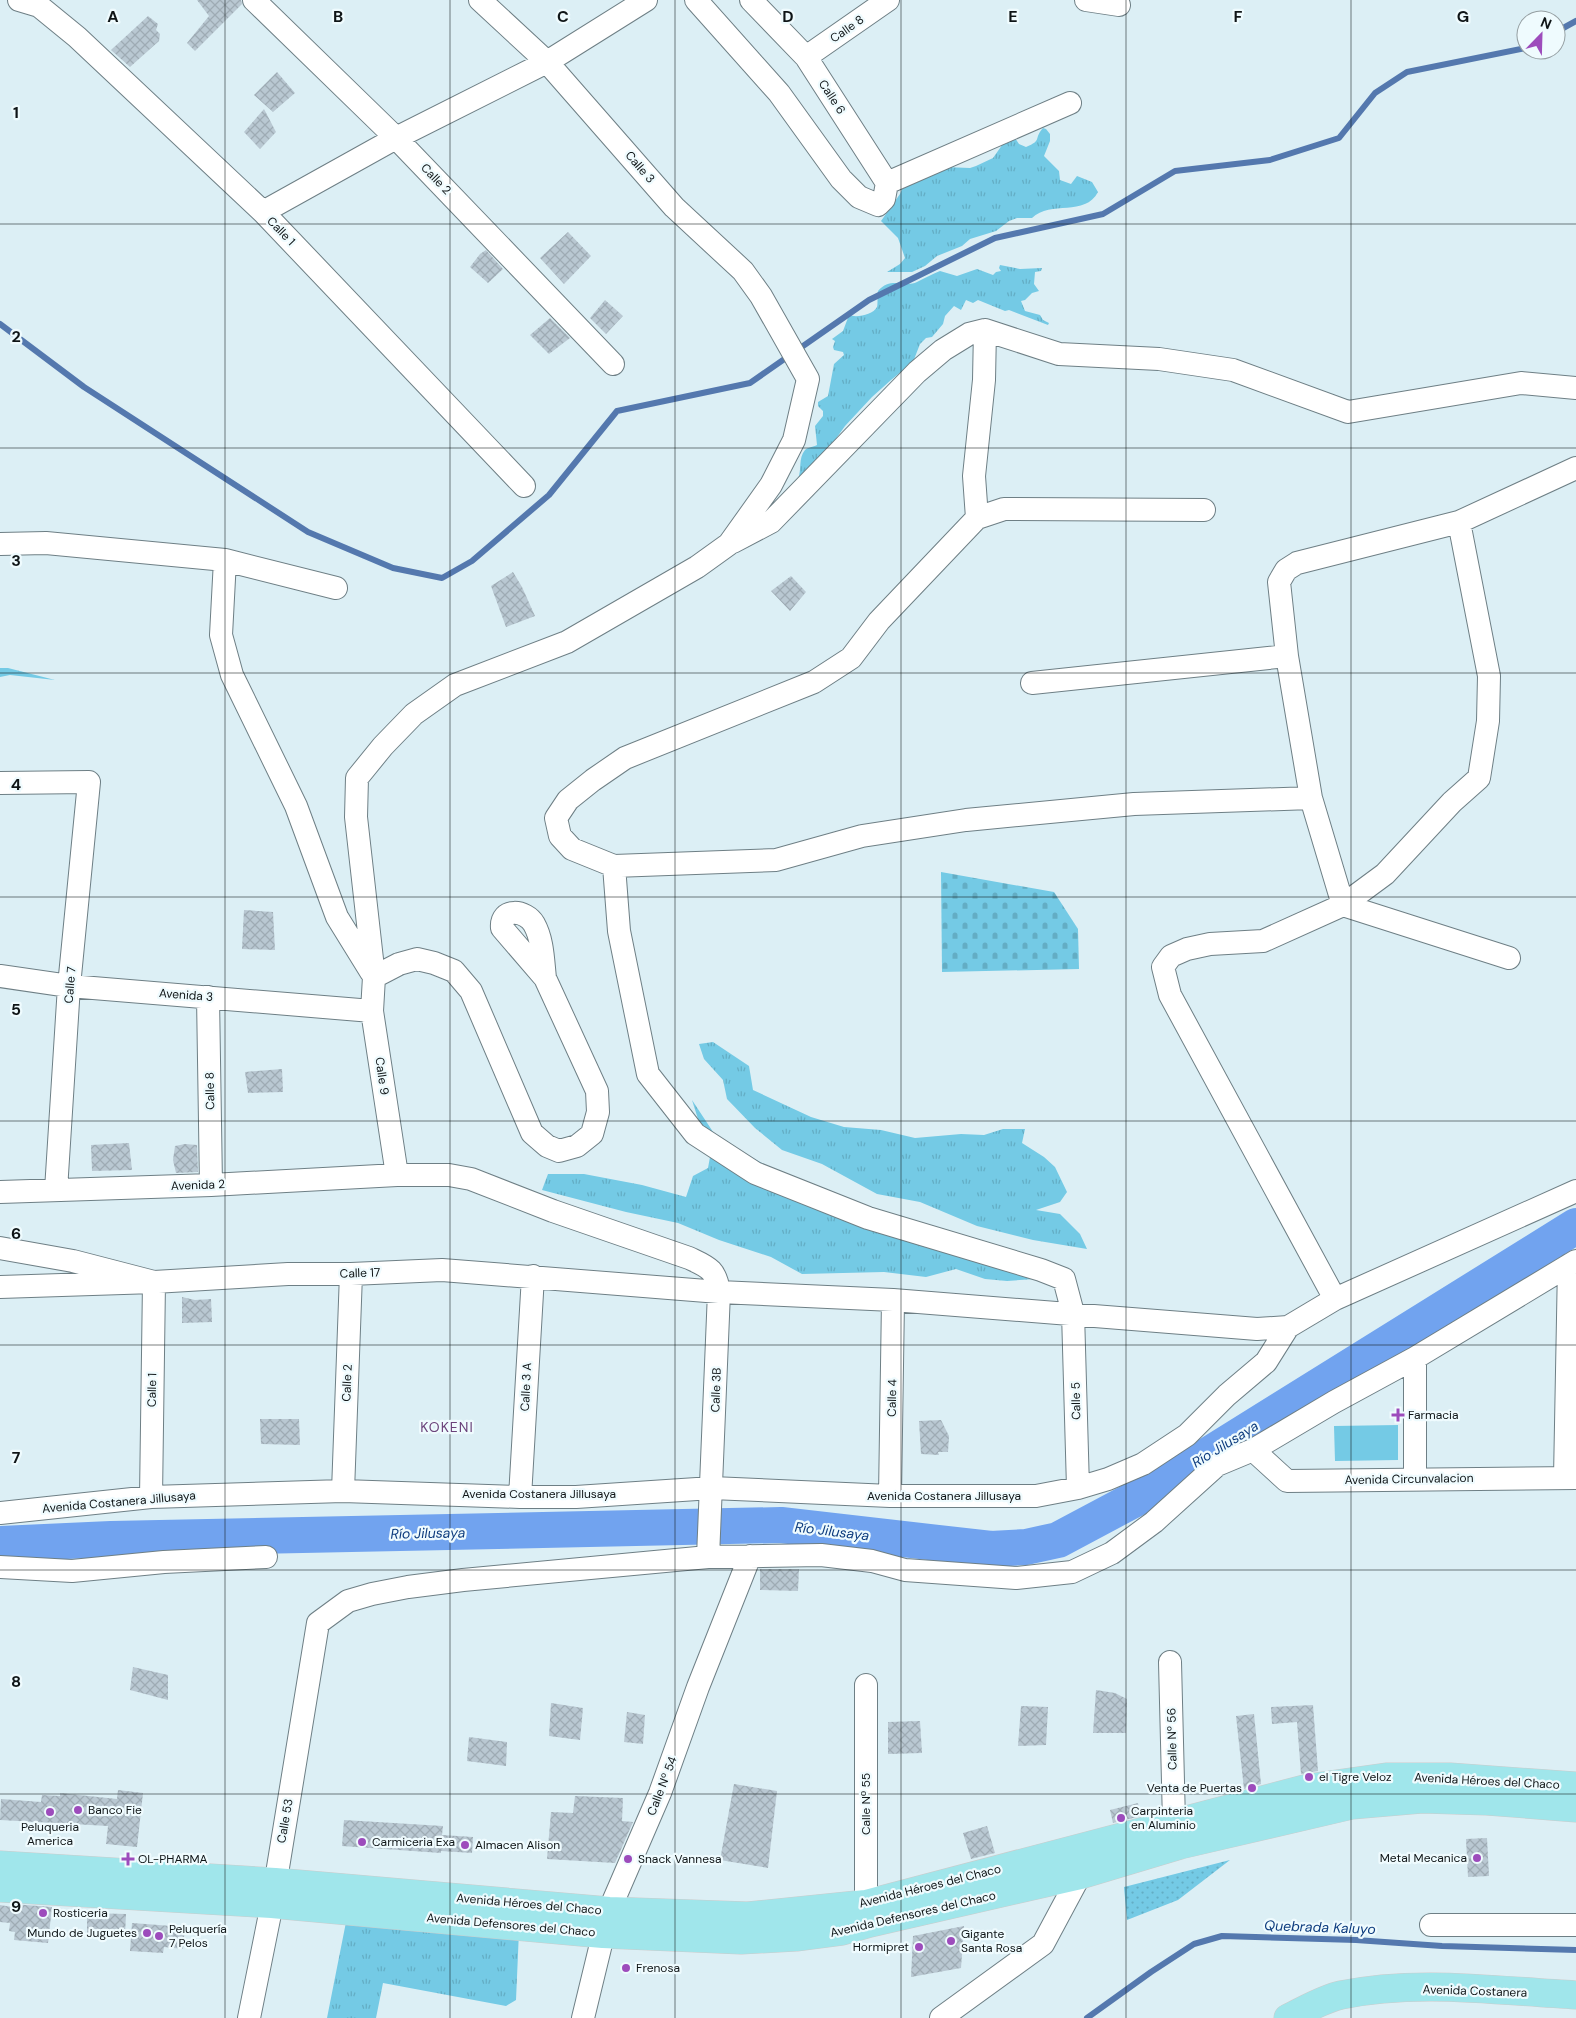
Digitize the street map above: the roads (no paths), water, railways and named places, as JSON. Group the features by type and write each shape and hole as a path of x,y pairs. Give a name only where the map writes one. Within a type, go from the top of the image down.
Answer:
{"main road":[{"name":"Avenida Héroes del Chaco","path":"1177,1834 1308,1788 1386,1777 1450,1777 1576,1786"},
{"name":"Avenida Defensores del Chaco","path":"0,1865 273,1893 606,1922 741,1940 796,1938 842,1931 868,1914 1077,1863 1177,1834 1352,1804 1422,1799 1488,1801 1576,1808"},
{"name":"Avenida Defensores del Chaco","path":"0,1888 273,1893"},
{"name":"Avenida Costanera","path":"1302,2015 1339,1995 1378,1990 1443,1987 1576,1995"}],"street":[{"name":"Calle 1","path":"19,0 39,6 77,37 264,212 524,486"},
{"name":"Calle 2","path":"254,0 396,138 613,364"},
{"name":"Calle 3","path":"480,0 547,62 674,206 743,271 761,296 808,379 794,440 771,485 729,544"},
{"path":"264,212 396,138 547,62 646,0"},
{"path":"696,0 779,93 841,179 859,197 878,205 884,199 887,183 1070,103"},
{"name":"Calle 6","path":"751,0 806,57 887,183"},
{"name":"Calle 8","path":"806,57 888,0"},
{"path":"1086,0 1119,5"},
{"path":"977,518 974,476 984,380 985,330"},
{"path":"729,544 771,522 917,372 956,342 969,334 985,330 1059,354 1159,359 1233,370 1348,412 1521,383 1576,388"},
{"path":"1343,905 1310,798 1287,656 1279,582 1286,570 1297,562 1459,522 1576,468"},
{"path":"1204,510 1004,508 977,518 879,621 851,658 814,682 625,758 568,800 556,818 560,836 572,849 614,866 776,860 862,836 966,820 1134,804 1310,798"},
{"path":"1335,1299 1170,996 1163,967 1171,956 1187,948 1210,944 1263,941 1343,905 1385,874 1452,802 1479,778 1488,721 1489,676 1459,522"},
{"path":"0,544 46,543 225,560 336,588"},
{"name":"Calle 9","path":"397,1175 372,1011 374,977 356,817 357,778 378,752 414,714 456,685 567,642 698,566 729,544"},
{"path":"225,560 221,635 232,674 296,806 337,918 374,977 398,964 417,959 454,971 471,991 532,1134 547,1146 559,1151 578,1146 592,1134 598,1112 597,1091 545,978"},
{"path":"1032,683 1287,656"},
{"name":"Calle 7","path":"0,782 89,782 70,986 56,1190"},
{"name":"Calle 5","path":"614,866 619,931 648,1074 695,1134 755,1173 868,1218 1041,1270 1064,1279 1073,1313 1078,1488"},
{"path":"1343,905 1509,958"},
{"name":"Avenida 3","path":"0,976 70,986 372,1011"},
{"name":"Calle 8","path":"208,996 212,1185"},
{"name":"Avenida 2","path":"0,1192 212,1185 397,1175 450,1175 471,1179 553,1211 695,1261 708,1267 717,1278 719,1292"},
{"path":"1288,1327 1335,1299 1576,1191"},
{"path":"0,1248 73,1261 154,1282"},
{"path":"708,1548 750,1556 821,1555 872,1561 905,1570 1016,1578 1072,1572 1119,1548 1154,1522 1217,1466 1253,1450 1334,1402 1415,1358 1572,1263"},
{"path":"1570,1478 1572,1263"},
{"name":"Calle 17","path":"0,1288 288,1274 352,1274 442,1270 719,1292 893,1300 1073,1313 1257,1329 1288,1327"},
{"name":"Calle 2","path":"343,1491 352,1274"},
{"name":"Calle 3 A","path":"520,1497 533,1276"},
{"name":"Calle 1","path":"151,1497 154,1282"},
{"name":"Calle 3B","path":"708,1548 719,1292"},
{"name":"Calle 4","path":"890,1496 893,1300"},
{"name":"Avenida Costanera Jillusaya","path":"0,1513 151,1497 343,1491 520,1497 1036,1496 1078,1488 1143,1464 1187,1435 1227,1395 1266,1362 1288,1327"},
{"path":"1415,1358 1415,1478"},
{"name":"Avenida Circunvalacion","path":"1253,1450 1287,1481 1415,1478 1570,1478"},
{"name":"Calle 53","path":"248,2018 273,1893 318,1623 348,1601 408,1587 708,1548"},
{"path":"0,1567 72,1571 164,1562 266,1556"},
{"name":"Calle Nº 54","path":"583,2018 606,1922 660,1793 698,1687 750,1556"},
{"name":"Calle Nº 56","path":"1170,1662 1177,1834"},
{"name":"Calle Nº 55","path":"866,1685 868,1914"},
{"path":"941,2018 1042,1944 1077,1863"},
{"path":"1431,1925 1576,1925"}],"waterway":[{"path":"1566,26 1576,21"},
{"path":"0,324 84,387 308,532 393,568 442,578 472,561 549,495 617,411 750,383 869,300 995,238 1103,214 1175,171 1270,160 1339,138 1375,93 1407,72 1516,50"},
{"name":"Río Jilusaya","path":"0,1544 111,1539 781,1525 991,1549 1026,1547 1058,1540 1152,1490 1576,1226"},
{"name":"Quebrada Kaluyo","path":"1087,2018 1194,1944 1222,1936 1576,1950"}],"place":[{"name":"Farmacia","path":"1398,1415"},
{"name":"el Tigre Veloz","path":"1309,1777"},
{"name":"Venta de Puertas","path":"1252,1788"},
{"name":"Banco Fie","path":"78,1810"},
{"name":"Peluqueria America","path":"50,1812"},
{"name":"Carpinteria en Aluminio","path":"1121,1818"},
{"name":"Carmiceria Exa","path":"362,1842"},
{"name":"Almacen Alison","path":"465,1845"},
{"name":"Metal Mecanica","path":"1477,1858"},
{"name":"OL-PHARMA","path":"128,1859"},
{"name":"Snack Vannesa","path":"628,1859"},
{"name":"Rosticeria","path":"43,1913"},
{"name":"Mundo de Juguetes","path":"147,1933"},
{"name":"Peluquería 7 Pelos","path":"159,1936"},
{"name":"Gigante Santa Rosa","path":"951,1941"},
{"name":"Hormipret","path":"919,1947"},
{"name":"Frenosa","path":"626,1968"}],"district":[{"name":"KOKENI","path":"447,1427"}]}
